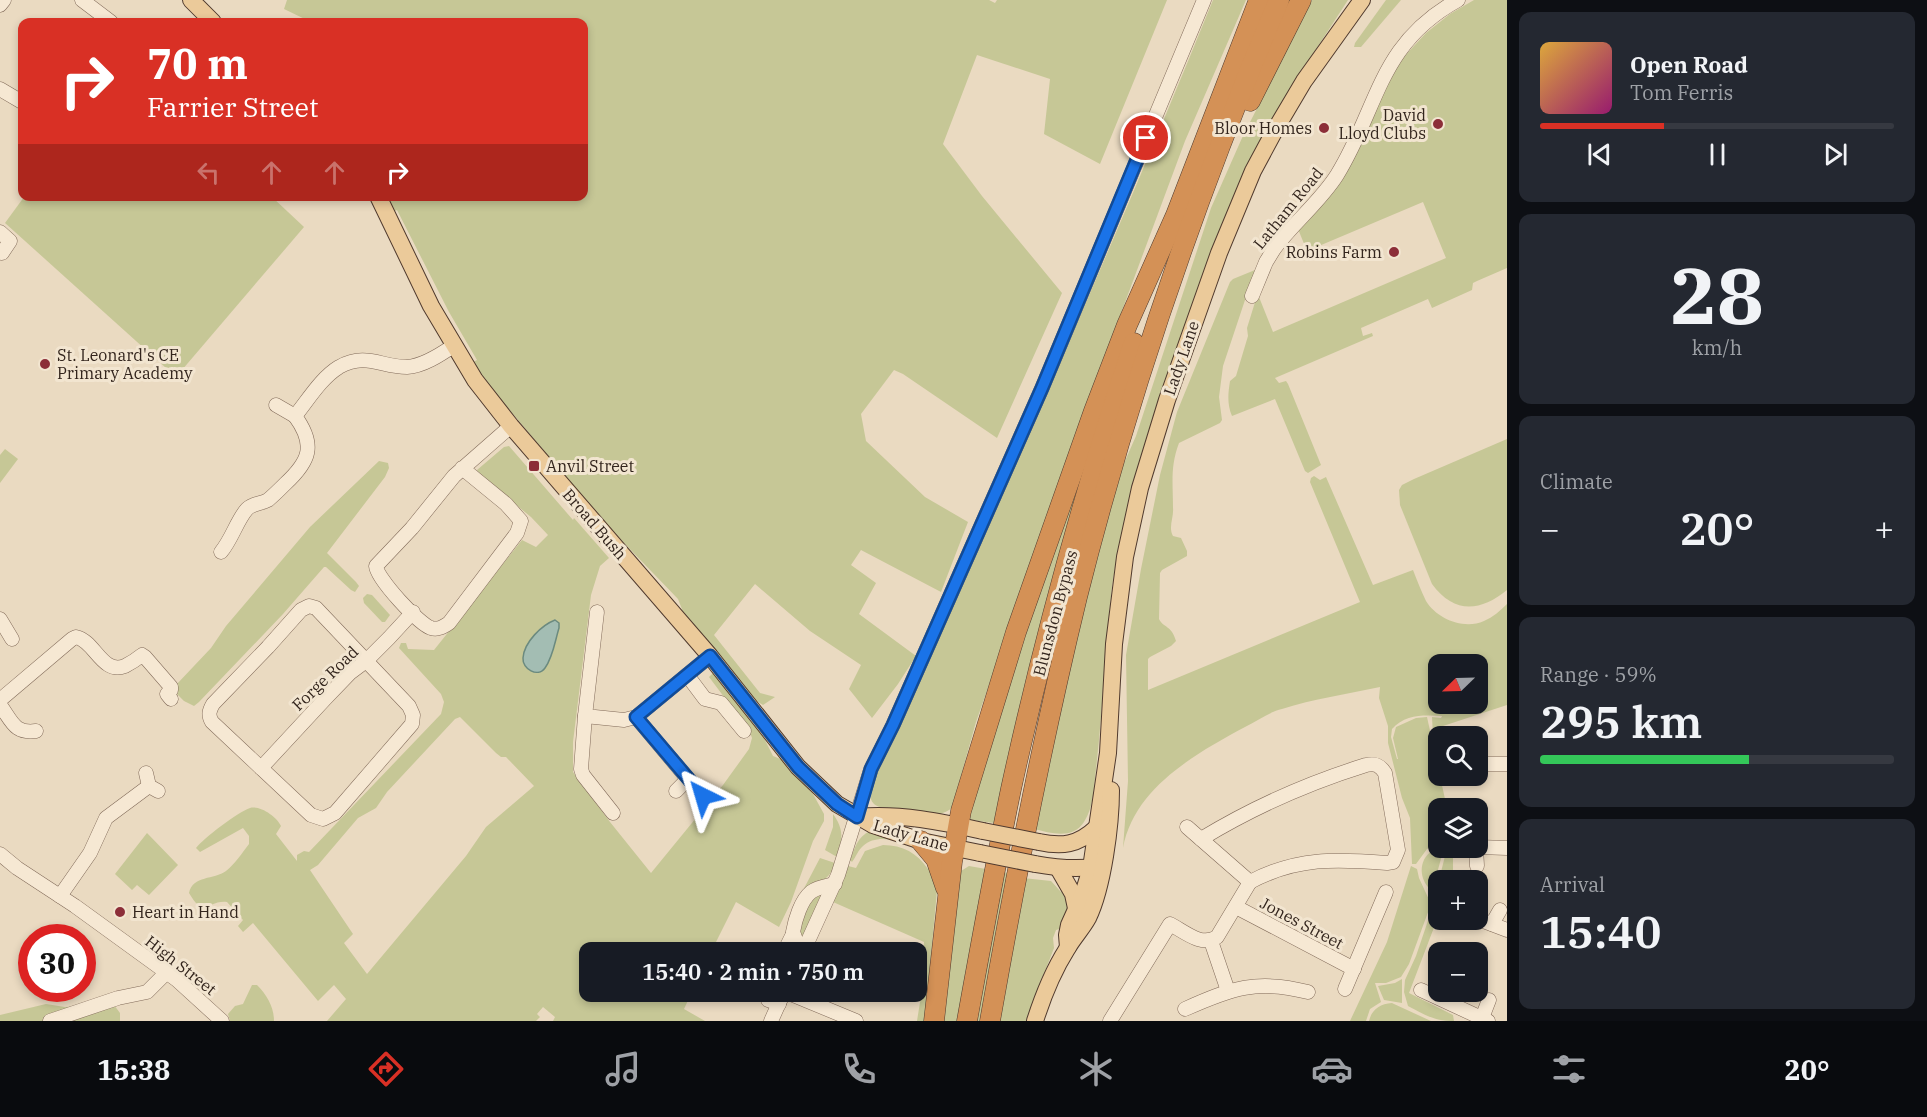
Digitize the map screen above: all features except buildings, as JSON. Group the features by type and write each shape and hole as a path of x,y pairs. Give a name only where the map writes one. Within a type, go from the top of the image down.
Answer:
{"highway":[{"path":"1186,214 1259,0"},
{"path":"1186,214 1279,0"},
{"path":"934,1021 958,825 1016,632 1059,507 1127,325 1301,0"},
{"name":"Blunsdon Bypass","path":"967,1021 1012,788 1035,688 1088,487 1186,214"},
{"name":"Blunsdon Bypass","path":"990,1021 1028,813 1078,595 1186,214"},
{"path":"921,841 936,859 949,897"}],"main road":[{"path":"191,0 209,18"},
{"name":"Lady Lane","path":"1035,1021 1047,988 1068,947 1085,923 1097,891 1096,828 1108,753 1114,644 1125,557 1140,488 1183,353 1226,235 1262,153 1304,81 1362,0"},
{"name":"Broad Bush","path":"380,201 431,306 475,380 511,426 710,656 798,767 837,804 857,817"},
{"name":"Lady Lane","path":"1068,947 1069,925 1095,865 1111,798 1108,753"},
{"name":"Lady Lane","path":"857,817 879,815 958,825 1046,843 1074,843 1096,828"},
{"name":"Lady Lane","path":"857,817 921,841 955,848 1058,868 1095,865"},
{"name":"Lady Lane","path":"1046,843 1095,865"},
{"path":"1058,868 1073,894 1076,908"}],"street":[{"path":"0,5 4,0"},
{"path":"82,0 104,18"},
{"path":"808,942 835,884 871,769 893,725 1037,399 1204,0"},
{"name":"Latham Road","path":"1252,296 1274,249 1336,176 1393,59 1419,29 1442,9 1458,0"},
{"path":"0,89 18,100"},
{"path":"0,232 10,241 2,253"},
{"path":"295,416 331,373 345,364 365,360 407,367 429,360 453,346"},
{"path":"221,552 246,510 250,506 270,499 298,472 304,463 308,446 303,428 295,416 276,405"},
{"path":"462,468 506,504 521,521 520,528 449,623 434,629 424,624 387,586 377,572 376,566 412,528 445,485 462,468 511,426"},
{"path":"309,606 316,608 409,706 413,715 412,724 334,813 323,819 311,815 261,768 212,722 209,710 301,609 309,606"},
{"name":"Forge Road","path":"261,768 350,673 366,661 413,612"},
{"path":"597,612 581,769 583,775 613,813"},
{"path":"0,620 12,639"},
{"path":"0,700 76,637 85,641 105,663 115,667 123,666 142,655 171,687 167,694 171,699"},
{"path":"585,716 624,720 636,717 710,656"},
{"path":"687,675 705,699 721,704 744,730"},
{"path":"0,705 20,731 36,731"},
{"path":"636,717 703,796"},
{"path":"1110,1021 1170,924 1202,942 1211,941 1217,937 1250,882 1279,868 1311,862 1353,860 1393,862 1398,850 1384,773 1380,766 1375,764 1366,765 1282,796 1240,816 1201,839"},
{"path":"1488,764 1507,764"},
{"path":"676,791 688,779"},
{"path":"60,896 90,853 106,818 151,784"},
{"path":"1186,827 1250,882"},
{"path":"1488,847 1507,848"},
{"name":"High Street","path":"0,854 186,987 222,1021"},
{"path":"1477,858 1477,866"},
{"path":"789,942 808,895 814,890 835,884"},
{"name":"Jones Street","path":"1345,989 1386,892"},
{"name":"Jones Street","path":"1236,907 1353,969"},
{"path":"1492,924 1500,910"},
{"path":"1488,923 1507,930"},
{"path":"793,934 797,942"},
{"path":"1211,941 1228,991"},
{"path":"50,1021 118,998 147,992 166,973"},
{"path":"1185,1009 1228,991 1244,987 1285,986 1308,992"},
{"path":"1421,990 1485,1020 1489,1000"},
{"path":"771,1021 780,1002"},
{"path":"800,1002 855,1021"}],"green space":[{"path":"287,0 989,0 995,3 997,0 1167,0 1100,164 1044,134 1050,79 977,55 943,144 982,196 1062,293 997,438 894,370 861,414 866,441 925,497 968,522 941,592 861,550 851,565 876,583 859,614 916,656 872,718 849,689 861,665 810,631 755,584 714,635 760,693 775,697 763,705 755,700 687,622 678,599 599,517 482,377 473,362 477,360 449,312 397,210 395,211 389,201 588,201 588,18 303,18 284,9"},
{"path":"1213,0 1246,0 1185,141 1091,394 976,722 952,808 939,814 905,812 878,806 871,799 871,782 1046,393"},
{"path":"1312,0 1348,0 1287,94 1141,458 1128,506 1112,587 1094,789 1090,810 1084,822 1074,831 1061,834 1034,829 1088,587 1117,479 1136,436 1211,208 1242,138"},
{"path":"1386,0 1401,0 1361,47 1354,47 1355,43"},
{"path":"1474,0 1507,0 1507,268 1473,283 1472,290 1432,308 1428,299 1361,328 1363,336 1372,333 1373,336 1275,378 1279,383 1286,381 1288,384 1321,465 1308,473 1305,471 1275,399 1232,416 1230,412 1228,399 1230,381 1236,376 1256,299 1259,297 1273,332 1446,258 1423,202 1307,251 1298,229 1400,61 1426,33 1450,14"},
{"path":"21,201 276,201 304,227 176,377 5,223"},
{"path":"1255,270 1223,366 1219,397 1222,420 1179,443 1176,452 1171,529 1173,536 1181,538 1187,556 1160,573 1159,619 1170,629 1176,641 1148,659 1148,690 1360,602 1310,482 1314,476 1320,480 1326,477 1373,585 1413,570 1424,597 1431,607 1444,618 1460,623 1484,621 1507,604 1507,705 1488,711 1488,654 1428,654 1428,714 1480,714 1443,726 1432,726 1432,717 1441,718 1442,716 1409,718 1392,729 1391,737 1398,759 1393,738 1396,727 1416,718 1427,717 1429,726 1428,786 1442,786 1445,798 1428,798 1428,849 1416,864 1412,864 1410,818 1402,798 1388,743 1388,726 1379,698 1380,687 1318,699 1277,710 1206,749 1187,761 1153,790 1129,827 1123,848 1128,781 1126,655 1141,569 1160,475 1177,412 1230,282"},
{"path":"1096,426 994,823 971,820 968,815 1027,622"},
{"path":"1507,439 1507,590 1487,603 1477,606 1458,605 1440,594 1432,584 1400,505 1399,490 1402,485 1414,479"},
{"path":"509,446 609,558 600,566 591,595 573,742 573,772 651,873 723,785 749,749 752,738 749,730 709,677 713,673 762,734 773,756 783,760 790,767 813,794 824,814 824,821 813,841 791,902 779,927 736,902 716,942 579,942 579,1002 687,1002 684,1009 705,1021 553,1021 555,1017 543,1007 537,1014 540,1017 536,1021 327,1021 346,999 334,985 318,1001 253,923 243,932 238,926 243,920 227,902 203,907 194,901 189,893 195,883 226,871 249,844 249,836 243,828 200,852 196,848 222,826 250,808 268,812 276,819 281,826 276,834 297,861 297,855 304,851 309,852 441,714 444,702 441,694 399,648 401,643 406,643 408,649 434,650 522,540 536,547 548,535 531,517 478,474 477,470 504,447","holes":["460,717 501,757 506,757 534,786 486,827 466,856 367,974 344,943 353,934 310,870 318,865 358,818 376,808 387,792 455,719"]},
{"path":"5,449 18,459 0,483 0,455"},
{"path":"379,461 388,463 389,468 385,477 327,553 359,586 355,592 324,567 283,614 199,702 194,706 184,701 175,692 176,685 211,648 226,626 310,527"},
{"path":"367,594 372,595 390,615 385,622 382,622 364,603 363,598"},
{"path":"833,814 841,835 837,857 825,850 833,827"},
{"path":"870,831 910,844 919,850 891,840 876,840 863,846 852,862 850,860 857,843"},
{"path":"147,833 178,865 149,895 137,885 132,890 115,874"},
{"path":"883,845 903,848 919,858 928,869 930,868 938,880 927,999 927,942 833,902 848,866 856,868 865,851"},
{"path":"1428,854 1428,858 1441,858 1438,870 1428,870 1428,887 1422,874"},
{"path":"820,858 835,863 833,869 821,882 800,896"},
{"path":"1444,858 1453,858 1453,870 1442,870"},
{"path":"969,866 986,869 959,1021 942,1021 961,871"},
{"path":"1411,866 1417,869 1428,898 1428,912 1409,964 1401,977 1386,983 1375,983 1381,1002 1370,1009 1366,1021 1350,1021 1387,942"},
{"path":"1002,872 1008,873 983,1021 977,1021"},
{"path":"1023,878 1051,881 1061,892 1066,890 1070,903 1063,928 1056,930 1053,938 1054,948 1026,1021 997,1021"},
{"path":"818,893 823,894 803,937 800,936 800,924 804,912"},
{"path":"1428,921 1428,930 1433,930 1409,993 1453,1015 1454,1021 1435,1019 1408,1006 1404,992 1405,980"},
{"path":"1402,979 1402,1003 1384,1000 1378,986 1395,983"},
{"path":"252,985 257,985 267,997 273,1011 274,1021 230,1021 228,1014 235,1006 243,1004"},
{"path":"920,1002 927,1002 925,1021 917,1021"},
{"path":"1392,1003 1431,1021 1369,1021 1377,1008"},
{"path":"46,1004 65,1007 114,1005 120,1013 120,1021 0,1021 0,1015"}],"shaded area":[{"path":"555,620 559,623 559,628 550,659 542,671 531,671 523,662 524,652 530,640 539,630"}],"place":[{"name":"David Lloyd Clubs","path":"1438,124"},
{"name":"Bloor Homes","path":"1324,128"},
{"name":"Robins Farm","path":"1394,252"},
{"name":"St. Leonard's CE Primary Academy","path":"45,364"},
{"name":"Anvil Street","path":"534,466"},
{"name":"Heart in Hand","path":"120,912"}],"route":[{"path":"703,796 636,717 710,656 798,767 837,804 857,817 866,780 887,739 1032,409 1146,138"}]}
